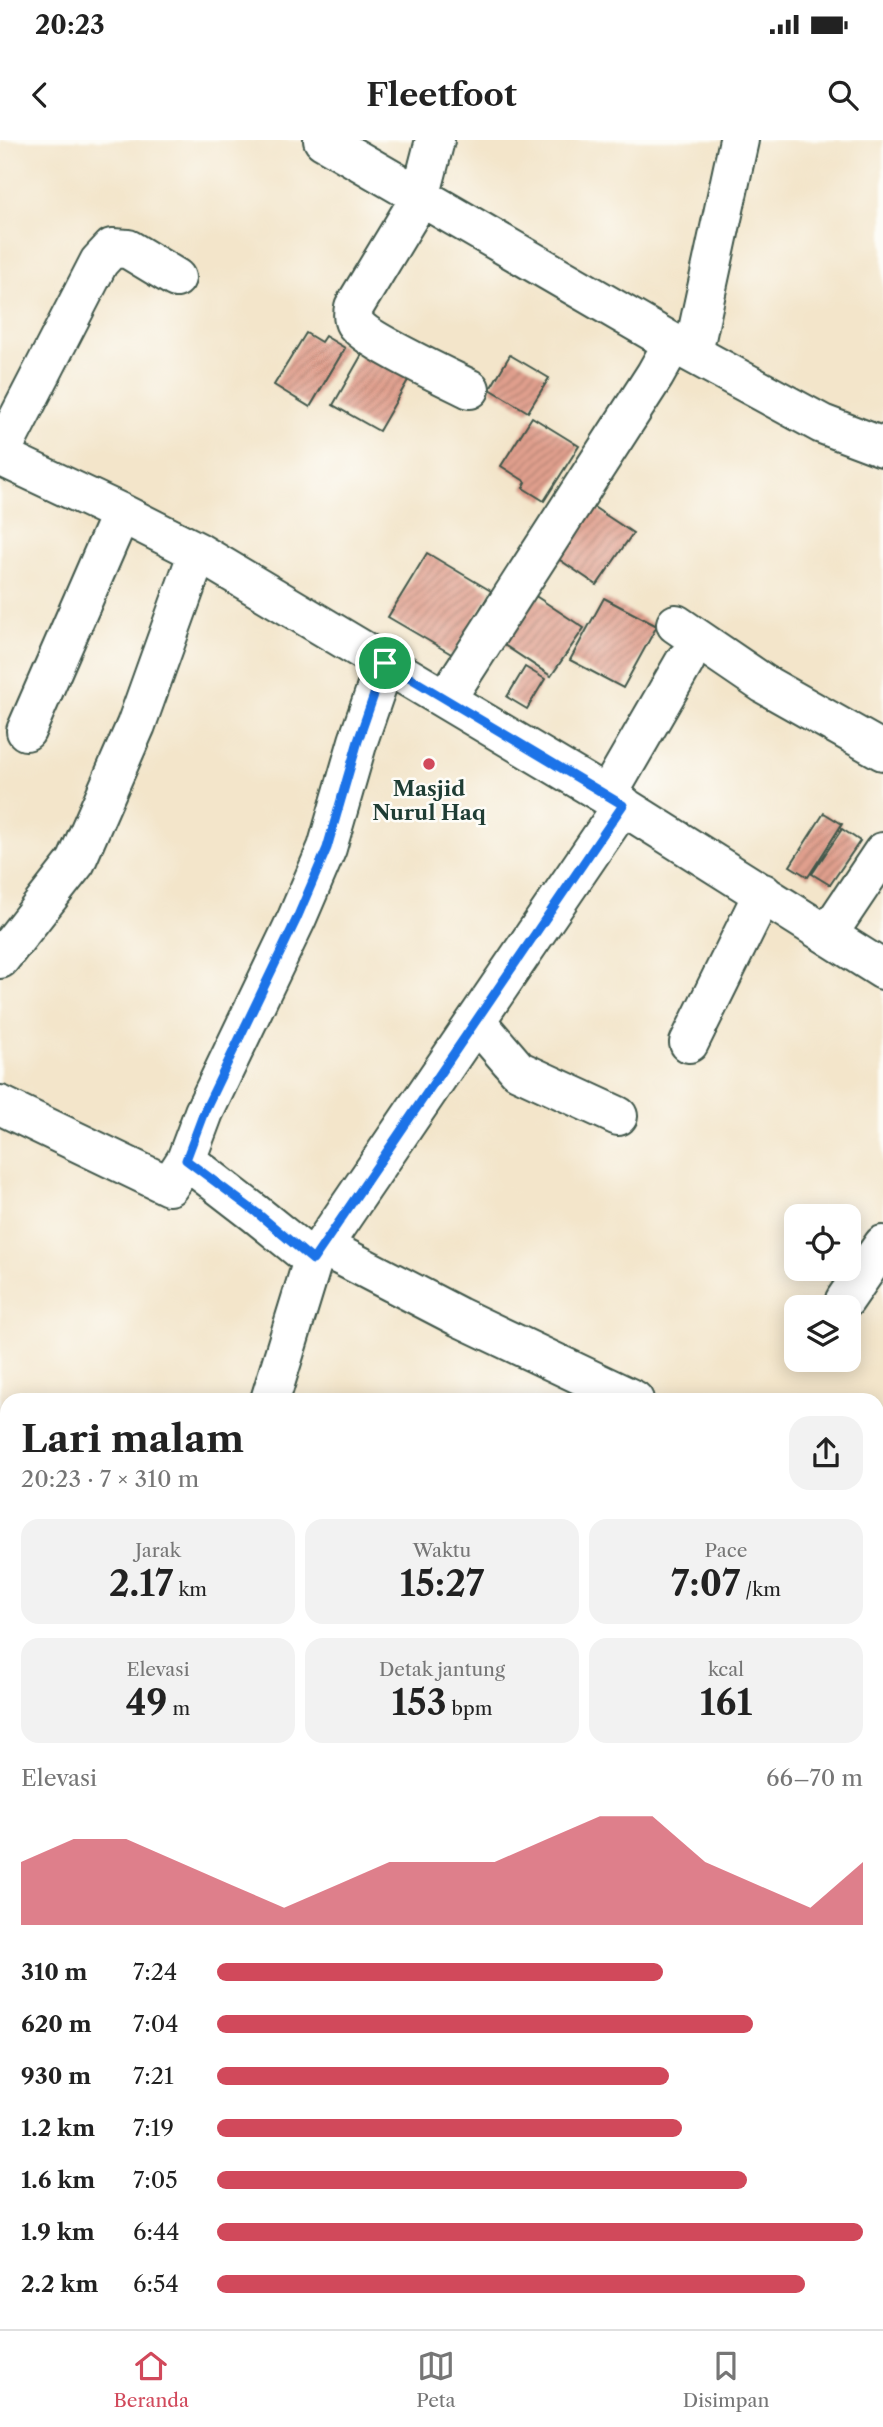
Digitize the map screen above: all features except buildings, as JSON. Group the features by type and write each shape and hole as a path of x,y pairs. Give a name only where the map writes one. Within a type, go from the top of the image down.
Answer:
{"street":[{"path":"323,140 683,348 822,424 883,447"},
{"path":"435,140 420,198 354,307 354,319 355,324 376,340 470,389"},
{"path":"446,699 648,386 683,348 739,140"},
{"path":"176,278 128,249 112,247 99,262 0,455 198,552 615,800 883,970"},
{"path":"26,730 121,513"},
{"path":"0,959 76,862 136,725 198,552"},
{"path":"676,624 764,684 883,751"},
{"path":"272,1393 317,1253 476,1021 615,800 685,661"},
{"path":"0,1105 169,1186 186,1160 204,1112 297,918 327,848 358,741 385,663"},
{"path":"828,934 883,852"},
{"path":"689,1043 763,893"},
{"path":"476,1021 517,1070 618,1116"},
{"path":"186,1160 257,1213 317,1253 459,1317 607,1393"},
{"path":"848,1295 883,1245"}],"place":[{"name":"Masjid Nurul Haq","path":"429,764"}],"route":[{"path":"385,663 623,805 313,1260 257,1213 186,1160 204,1112 297,918 327,848 358,741 385,663"}]}
